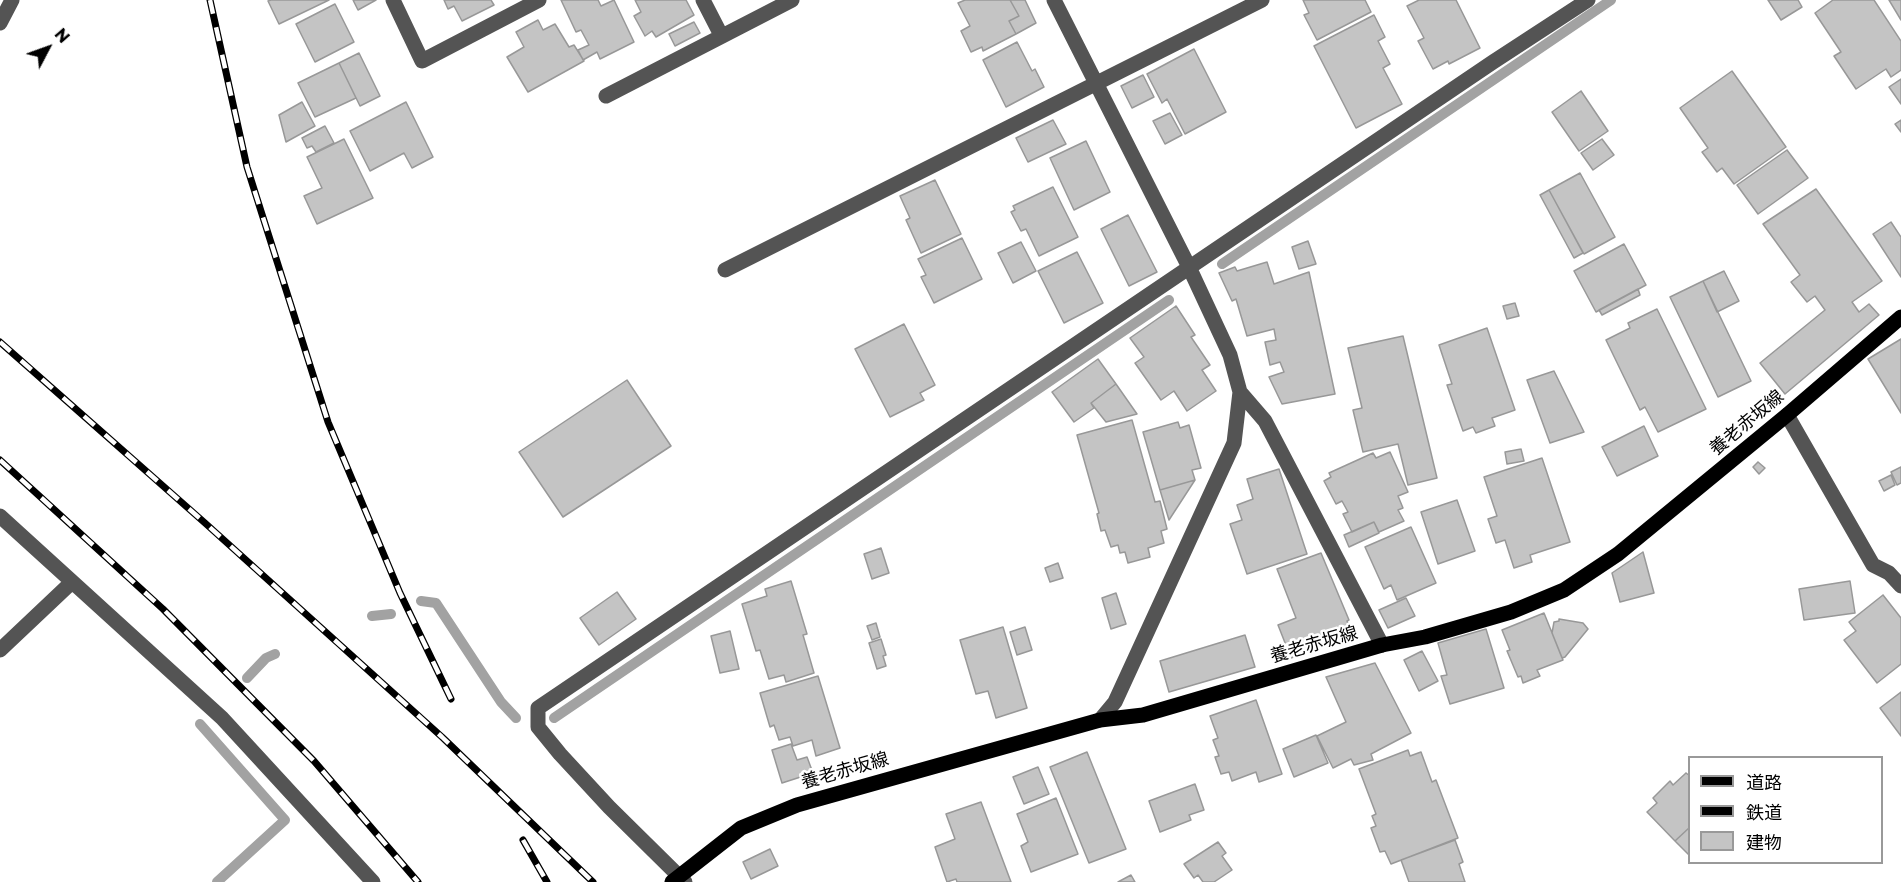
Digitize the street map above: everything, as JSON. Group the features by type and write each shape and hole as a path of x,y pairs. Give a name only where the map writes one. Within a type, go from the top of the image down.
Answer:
{"main road":[{"name":"養老赤坂線","path":"679,880 741,828 797,805 1100,720 1143,715 1382,645 1425,637 1511,612 1563,590 1618,554 1787,415 1901,317"}],"street":[{"path":"0,23 12,0"},
{"path":"393,0 422,61 539,0"},
{"path":"703,0 721,36"},
{"path":"606,96 792,0"},
{"path":"1054,0 1189,267 1230,355 1240,392 1234,443 1115,702 1100,720"},
{"path":"725,270 1262,0"},
{"path":"679,880 609,807 538,727 538,708 855,492 1588,0"},
{"path":"1240,392 1266,421 1382,645"},
{"path":"1787,415 1873,565 1889,573 1901,586"},
{"path":"0,516 222,718 373,882"},
{"path":"0,650 72,582"}],"building":[{"path":"329,0 279,24 268,1"},
{"path":"353,0 376,0 358,10"},
{"path":"444,0 491,0 494,5 462,21 454,6 448,9"},
{"path":"561,0 598,0 601,6 614,0 634,42 600,59 597,52 583,60 578,50 589,45 581,30 576,32"},
{"path":"635,0 686,0 694,15 656,37 652,31 645,36 634,16 641,12"},
{"path":"965,0 1010,0 1019,16 1009,21 1016,34 983,51 982,47 971,52 961,31 970,26 958,3"},
{"path":"1010,0 1025,0 1036,23 1016,34 1009,21 1019,16"},
{"path":"1303,0 1365,0 1371,12 1317,40 1304,15 1309,13"},
{"path":"1419,0 1456,0 1480,48 1449,64 1448,61 1433,69 1418,41 1424,38 1407,6"},
{"path":"1768,0 1798,0 1802,7 1781,20"},
{"path":"1833,0 1874,0 1901,41 1901,70 1891,77 1886,69 1856,89 1834,56 1841,52 1815,13"},
{"path":"1889,0 1901,0 1901,20"},
{"path":"335,4 354,42 315,62 296,24"},
{"path":"1374,15 1385,37 1378,41 1390,64 1383,68 1402,104 1356,128 1314,46"},
{"path":"538,20 543,30 555,24 569,47 574,45 584,61 528,92 507,57 524,47 516,32"},
{"path":"694,22 700,33 675,46 669,34"},
{"path":"1017,42 1032,71 1035,69 1044,87 1006,107 983,60"},
{"path":"1194,49 1226,112 1185,134 1167,99 1162,103 1147,74"},
{"path":"359,53 380,96 360,106 339,63"},
{"path":"339,63 356,98 315,117 298,83"},
{"path":"1732,71 1786,147 1734,184 1722,168 1717,172 1702,152 1708,148 1680,108"},
{"path":"1143,75 1154,97 1132,108 1121,86"},
{"path":"1901,79 1901,104 1889,87"},
{"path":"1581,91 1608,131 1579,151 1552,112"},
{"path":"302,102 315,126 286,142 279,115"},
{"path":"406,102 433,157 412,168 404,153 370,171 350,131"},
{"path":"1170,113 1182,135 1165,144 1153,121"},
{"path":"1053,120 1066,144 1028,162 1016,138"},
{"path":"1901,120 1901,132 1895,124"},
{"path":"325,126 334,143 316,152 312,146 307,148 302,138"},
{"path":"344,139 373,198 317,224 304,196 322,188 307,157"},
{"path":"1602,139 1614,155 1593,170 1581,153"},
{"path":"1086,141 1110,192 1074,210 1050,158"},
{"path":"1787,150 1808,178 1758,214 1737,185"},
{"path":"1580,173 1615,237 1584,254 1549,190"},
{"path":"935,180 961,234 921,253 906,220 910,218 900,196"},
{"path":"1053,187 1078,237 1039,256 1026,229 1021,231 1011,212 1015,210 1013,206"},
{"path":"1816,189 1882,281 1852,302 1859,312 1869,304 1879,315 1785,394 1760,363 1825,310 1815,296 1807,302 1791,282 1800,275 1763,224"},
{"path":"1549,190 1583,253 1574,258 1540,195"},
{"path":"1128,215 1157,272 1129,286 1101,229"},
{"path":"1891,222 1901,237 1901,277 1873,234"},
{"path":"962,238 982,279 934,303 921,277 926,275 918,259"},
{"path":"1308,241 1316,264 1299,269 1292,247"},
{"path":"1021,242 1036,271 1013,283 998,253"},
{"path":"1624,244 1646,285 1596,312 1574,271"},
{"path":"1077,252 1103,303 1064,323 1038,271"},
{"path":"1267,262 1274,284 1309,272 1335,394 1282,404 1269,377 1284,372 1280,362 1270,365 1265,342 1276,340 1274,329 1247,336 1236,299 1232,301 1219,273 1235,267 1237,271"},
{"path":"1724,271 1739,301 1717,312 1703,281"},
{"path":"1703,281 1751,381 1718,397 1670,297"},
{"path":"1638,289 1640,295 1602,315 1599,310"},
{"path":"1515,303 1519,316 1507,319 1503,306"},
{"path":"1176,306 1195,335 1191,337 1210,365 1202,370 1216,391 1187,411 1174,391 1161,400 1135,363 1144,357 1130,338"},
{"path":"1657,309 1706,409 1658,432 1645,407 1640,410 1606,340 1630,328 1628,323"},
{"path":"904,324 935,385 920,393 924,400 890,417 855,349"},
{"path":"1487,328 1515,410 1492,418 1495,426 1476,433 1473,427 1463,431 1447,385 1452,384 1439,345"},
{"path":"1403,336 1437,478 1408,485 1398,444 1363,452 1353,410 1362,408 1348,348"},
{"path":"1901,339 1901,413 1868,359"},
{"path":"1098,359 1116,384 1091,403 1094,408 1074,422 1052,392"},
{"path":"1554,371 1584,432 1550,443 1527,380"},
{"path":"627,380 671,446 563,517 519,452"},
{"path":"1116,384 1137,414 1106,422 1091,403"},
{"path":"1132,420 1155,502 1160,501 1167,529 1161,531 1164,543 1148,548 1150,557 1128,563 1125,552 1120,553 1118,545 1111,547 1105,530 1101,531 1097,514 1099,513 1077,435"},
{"path":"1178,422 1180,428 1189,425 1201,468 1192,470 1195,480 1160,490 1143,432"},
{"path":"1644,426 1658,456 1617,476 1602,447"},
{"path":"1521,449 1524,461 1507,464 1505,452"},
{"path":"1390,452 1408,492 1398,496 1403,508 1398,510 1404,521 1379,532 1374,522 1352,532 1343,514 1348,512 1342,501 1336,504 1324,481 1331,477 1329,473 1373,453 1376,458"},
{"path":"1542,458 1570,542 1530,555 1532,562 1514,568 1505,540 1496,543 1488,519 1497,516 1484,477"},
{"path":"1758,462 1765,468 1759,474 1753,467"},
{"path":"1901,467 1901,483 1897,485 1891,472"},
{"path":"1279,469 1307,554 1247,574 1230,524 1242,520 1237,505 1253,499 1247,479"},
{"path":"1891,475 1895,485 1884,491 1879,481"},
{"path":"1195,480 1169,520 1160,490"},
{"path":"1457,500 1475,551 1438,564 1421,512"},
{"path":"1374,522 1379,533 1349,547 1344,535"},
{"path":"1411,527 1436,583 1397,600 1391,585 1384,589 1365,547"},
{"path":"881,548 889,573 872,579 864,554"},
{"path":"1643,552 1654,593 1620,602 1612,573"},
{"path":"1321,553 1349,620 1347,621 1353,637 1329,645 1328,643 1291,658 1278,625 1296,618 1277,569"},
{"path":"1058,563 1063,578 1050,582 1045,568"},
{"path":"791,581 807,634 803,635 814,673 786,682 784,675 769,679 760,650 756,651 742,604 767,596 765,589"},
{"path":"1850,581 1855,613 1804,620 1799,589"},
{"path":"617,592 636,619 599,645 580,618"},
{"path":"1116,593 1126,624 1111,629 1102,598"},
{"path":"1883,595 1901,618 1901,664 1877,683 1844,640 1856,631 1849,622"},
{"path":"1406,598 1415,616 1388,628 1379,610"},
{"path":"1544,613 1563,660 1537,670 1540,676 1523,683 1507,651 1510,650 1502,630"},
{"path":"1559,619 1583,623 1588,629 1562,658 1552,633 1554,622"},
{"path":"876,623 880,637 872,640 867,626"},
{"path":"1003,627 1027,708 996,718 988,691 976,694 960,640"},
{"path":"1025,627 1032,650 1017,655 1010,632"},
{"path":"1486,629 1504,688 1450,704 1441,676 1447,675 1438,643"},
{"path":"730,631 739,669 720,673 711,636"},
{"path":"1245,635 1255,667 1169,692 1160,661"},
{"path":"881,639 886,655 883,656 886,666 877,669 869,643"},
{"path":"1422,651 1438,681 1419,691 1404,660"},
{"path":"1375,663 1411,733 1371,754 1373,760 1354,765 1351,759 1333,768 1317,736 1346,722 1326,677"},
{"path":"818,676 840,748 816,756 812,740 793,746 790,737 779,740 774,725 770,727 760,693"},
{"path":"1901,692 1901,736 1880,708"},
{"path":"1256,700 1282,774 1259,782 1256,772 1232,781 1229,772 1221,774 1215,757 1219,756 1213,740 1218,738 1210,716"},
{"path":"1316,735 1328,763 1294,777 1283,749"},
{"path":"791,744 797,760 807,757 813,773 782,783 772,750"},
{"path":"1408,750 1410,756 1421,752 1432,782 1436,780 1458,838 1391,864 1385,851 1380,852 1371,828 1376,826 1372,816 1376,814 1359,769"},
{"path":"1087,752 1126,849 1089,863 1050,767"},
{"path":"1038,767 1049,794 1024,804 1013,777"},
{"path":"1686,773 1688,774 1688,829 1675,841 1647,812 1657,803 1653,798 1670,781 1673,785"},
{"path":"1195,784 1204,810 1189,815 1191,820 1160,832 1149,801"},
{"path":"1056,798 1078,854 1031,872 1021,846 1028,842 1017,814"},
{"path":"981,802 1011,882 957,882 956,879 947,882 935,847 955,839 946,814"},
{"path":"1688,829 1688,854 1675,841"},
{"path":"1455,840 1463,862 1459,864 1465,882 1409,882 1401,860"},
{"path":"1218,842 1226,853 1222,856 1232,870 1214,882 1203,882 1198,875 1194,878 1184,864"},
{"path":"770,849 778,866 751,879 743,862"},
{"path":"1131,875 1135,882 1118,882"}],"waterway":[{"path":"1222,264 1611,0"},
{"path":"554,718 1169,300"},
{"path":"421,601 436,603 501,702 516,718"},
{"path":"372,616 391,614"},
{"path":"247,678 266,658 275,654"},
{"path":"200,724 285,820 217,882"}],"railway":[{"path":"210,0 247,167 328,422 400,593 451,699"},
{"path":"0,342 442,737 593,882"},
{"path":"0,460 163,609 314,761 418,882"},
{"path":"523,840 547,882"}]}
